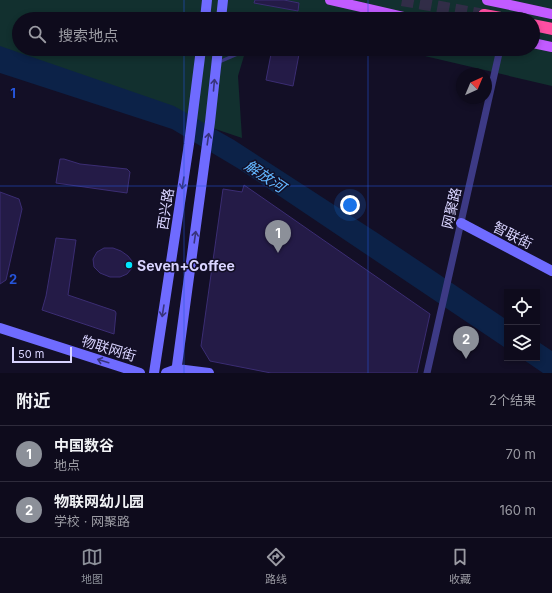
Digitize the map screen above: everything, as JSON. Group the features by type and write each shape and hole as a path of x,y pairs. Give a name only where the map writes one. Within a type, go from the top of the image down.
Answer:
{"highway":[{"path":"540,26 552,29"}],"main road":[{"path":"206,12 207,0"},
{"path":"222,12 223,0"},
{"path":"330,0 382,12"},
{"path":"487,0 552,14"},
{"path":"540,45 552,47"},
{"name":"西兴路","path":"154,373 189,144 200,56"},
{"path":"177,371 206,156 217,56"},
{"name":"智联街","path":"461,224 552,271"},
{"name":"物联网街","path":"0,328 140,373"},
{"path":"166,373 177,371 209,373"}],"street":[{"name":"网聚路","path":"427,373 449,269 461,224 498,56"}],"lane":[{"path":"216,64 234,56"}],"green space":[{"path":"0,0 552,0 552,86 492,72 492,68 476,68 425,56 540,56 540,12 12,12 12,56 244,56 238,76 242,138 0,56"}],"water":[{"name":"解放河","path":"0,46 12,50 12,56 29,56 174,106 234,140 379,234 504,318 504,347 239,169 172,129 0,73"},
{"path":"540,343 552,351 552,373 543,373 525,361 540,361"}],"building":[{"path":"255,0 284,0 299,3 298,11 254,3"},
{"path":"271,56 299,56 293,86 266,80"},
{"path":"60,159 80,164 127,169 130,172 127,193 56,183"},
{"path":"244,185 430,314 417,373 271,373 210,361 201,346 223,189 242,192"},
{"path":"0,192 19,199 22,209 6,280 0,284"},
{"path":"56,238 76,240 68,295 115,311 114,334 42,310 46,296"},
{"path":"104,248 113,248 128,256 132,261 132,268 127,274 120,277 110,277 100,273 94,267 93,259 97,252"}],"tunnel":[{"path":"402,0 468,12"}],"place":[{"name":"中国数谷","path":"278,253"},
{"name":"Seven+Coffee","path":"129,265"},
{"name":"物联网幼儿园","path":"466,359"}]}
